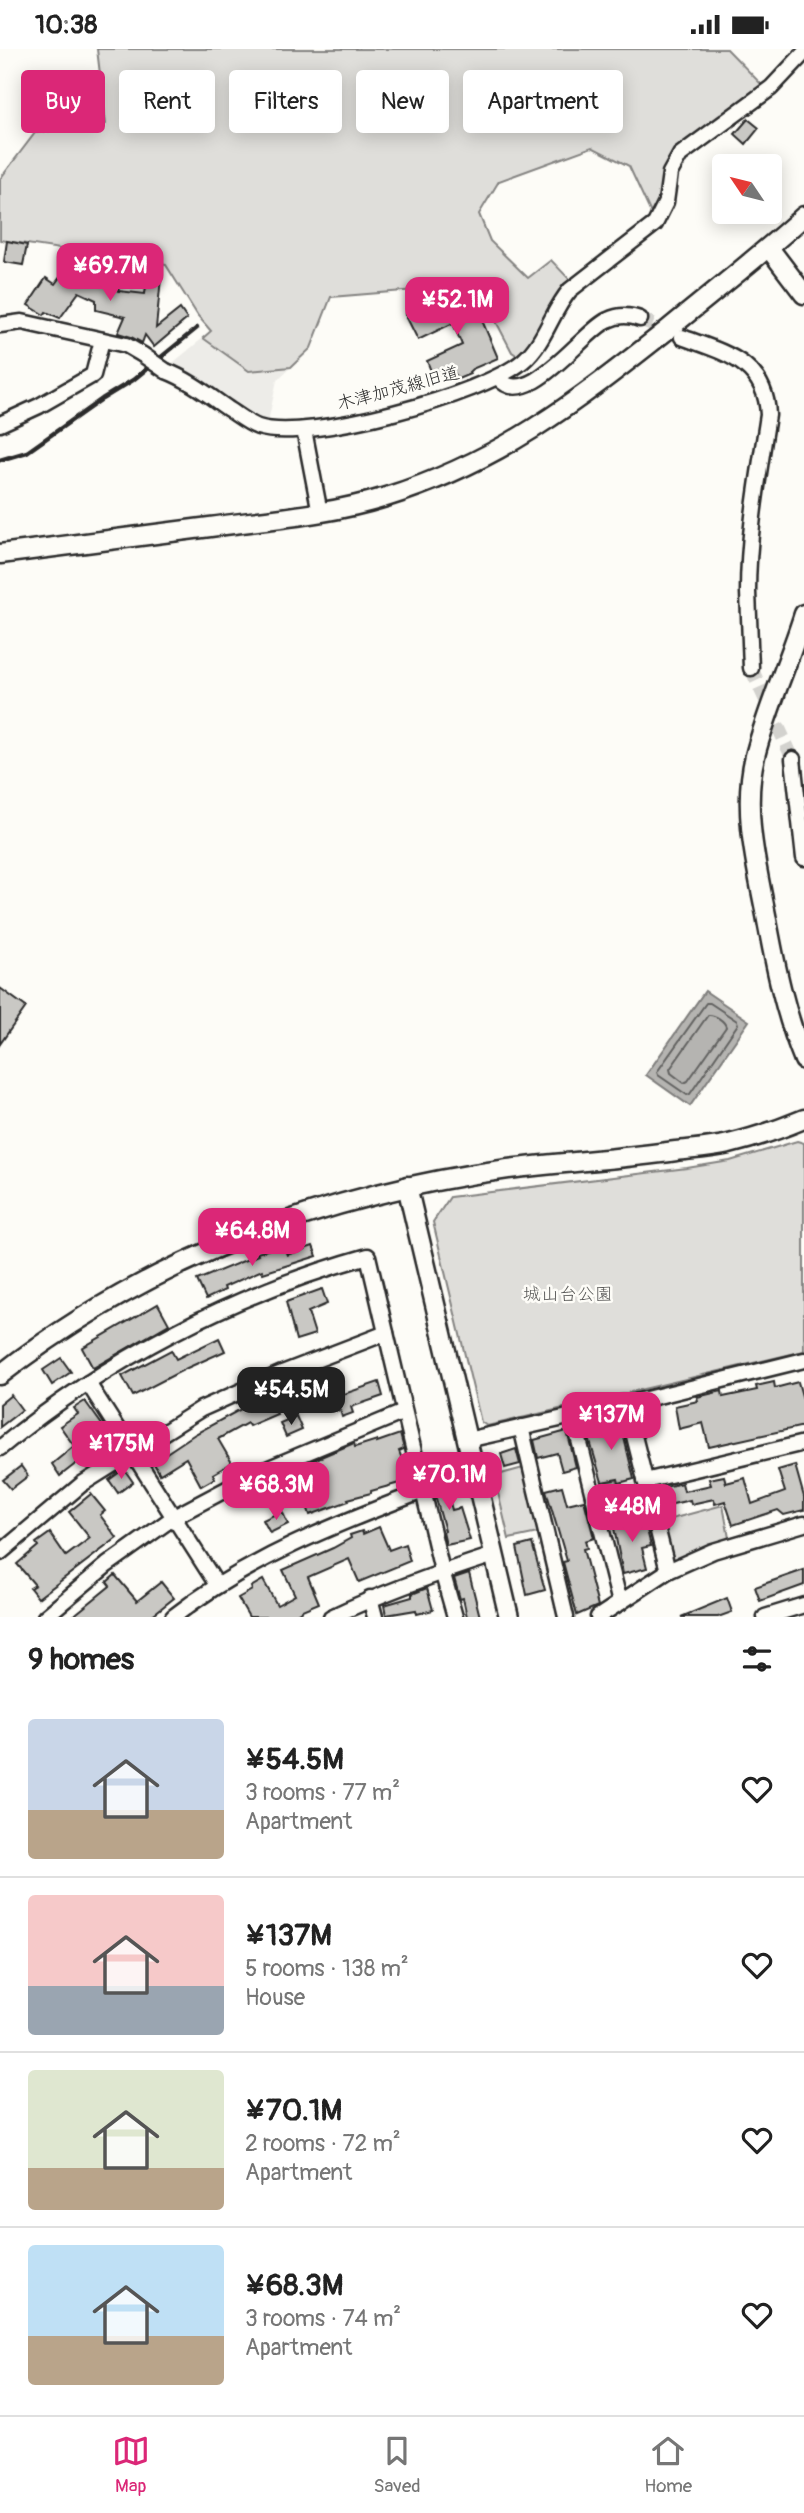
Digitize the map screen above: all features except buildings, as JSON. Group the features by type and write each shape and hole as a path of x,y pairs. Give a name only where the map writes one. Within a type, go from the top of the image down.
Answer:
{"street":[{"name":"木津加茂線旧道","path":"0,325 22,322 126,345 258,427 304,431 344,424 437,400 498,377 522,362 548,330 562,299 570,290 656,224 666,202 670,173 680,155 771,88 804,53"},
{"path":"0,554 320,513 358,505 416,487 509,445 550,419 769,248 804,216"},
{"path":"769,248 804,294"},
{"path":"498,377 511,387 523,387 556,364 607,320 626,316 640,319"},
{"path":"682,337 743,362 761,382 767,404 768,415 750,556 748,591 751,668"},
{"path":"0,424 39,406 93,375 102,341"},
{"path":"304,431 320,513"},
{"path":"804,614 755,757 749,794 754,855 770,939 795,1039 804,1060"},
{"path":"797,765 804,858"},
{"path":"0,1375 79,1318 132,1288 221,1245 275,1224 407,1186 511,1169 727,1144 804,1119"},
{"path":"407,1186 431,1298 509,1617"},
{"path":"0,1448 88,1383 193,1322 319,1270 368,1256 455,1617"},
{"path":"0,1553 82,1484 201,1409 282,1373 386,1333"},
{"path":"467,1440 804,1360"},
{"path":"88,1383 217,1585"},
{"path":"626,1404 668,1571"},
{"path":"45,1617 107,1565 174,1517 257,1473 404,1412"},
{"path":"573,1416 620,1603"},
{"path":"521,1427 566,1617"},
{"path":"645,1481 804,1444"},
{"path":"182,1614 217,1585 347,1520 423,1491"},
{"path":"598,1617 668,1571 713,1551 804,1524"},
{"path":"331,1617 370,1598 494,1555"},
{"path":"370,1598 375,1617"},
{"path":"765,1617 804,1605"}],"shaded area":[{"path":"203,338 249,371 291,367 277,380 268,422 257,421 169,366"}],"green space":[{"path":"97,49 727,49 765,88 679,150 653,218 629,166 592,147 499,181 479,214 490,241 528,278 551,260 572,282 528,349 518,356 512,352 477,285 331,297 311,348 291,367 249,371 203,338 211,331 198,316 166,265 0,240 0,179 35,133 105,133 105,70 100,70"},
{"name":"城山台公園","path":"797,1141 804,1143 804,1351 487,1426 481,1422 433,1222 450,1197 687,1168 730,1161"},
{"path":"523,1468 538,1533 509,1539 494,1476"},
{"path":"617,1480 625,1512 604,1516 596,1486"},
{"path":"723,1505 729,1538 676,1560 669,1557 660,1522"}],"water":[{"path":"705,991 749,1021 690,1106 646,1075"}],"tunnel":[{"path":"640,319 675,333"},
{"path":"751,668 793,759"}],"railway":[{"path":"0,460 27,452 133,380 197,328"}]}
